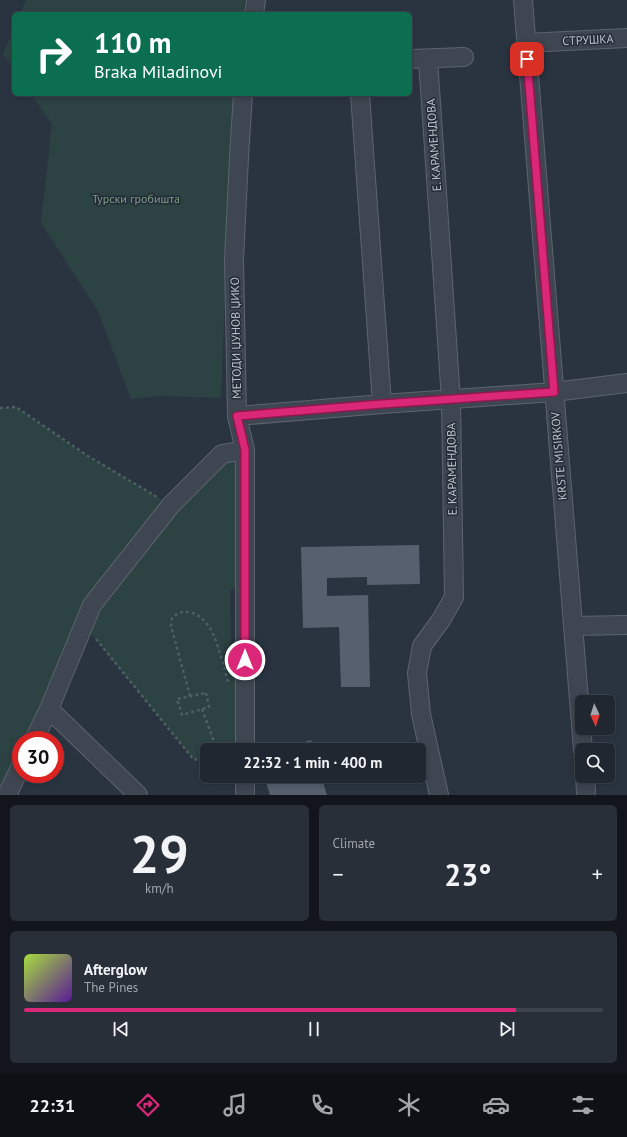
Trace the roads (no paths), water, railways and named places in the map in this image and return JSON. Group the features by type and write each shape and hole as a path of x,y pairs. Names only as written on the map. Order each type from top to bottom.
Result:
{"street":[{"path":"254,12 256,0"},
{"name":"KRSTE MISIRKOV","path":"523,0 582,743"},
{"name":"СТРУШКА","path":"526,43 627,38"},
{"path":"412,60 464,57"},
{"name":"Е. КАРАМЕНДОВА","path":"428,59 451,400 454,597 441,620 422,646 417,674 420,714 439,795"},
{"name":"МЕТОДИ ЏУНОВ ЏИКО","path":"243,96 234,260 237,416 245,450 245,743"},
{"path":"360,96 382,404"},
{"path":"237,416 554,392 627,383"},
{"path":"38,731 92,605 171,505 222,454 245,450"},
{"path":"573,626 627,624"},
{"path":"49,709 138,795"},
{"path":"9,794 14,783"},
{"path":"245,783 245,795"}],"park label":[{"name":"Турски гробишта","path":"136,199"}]}
